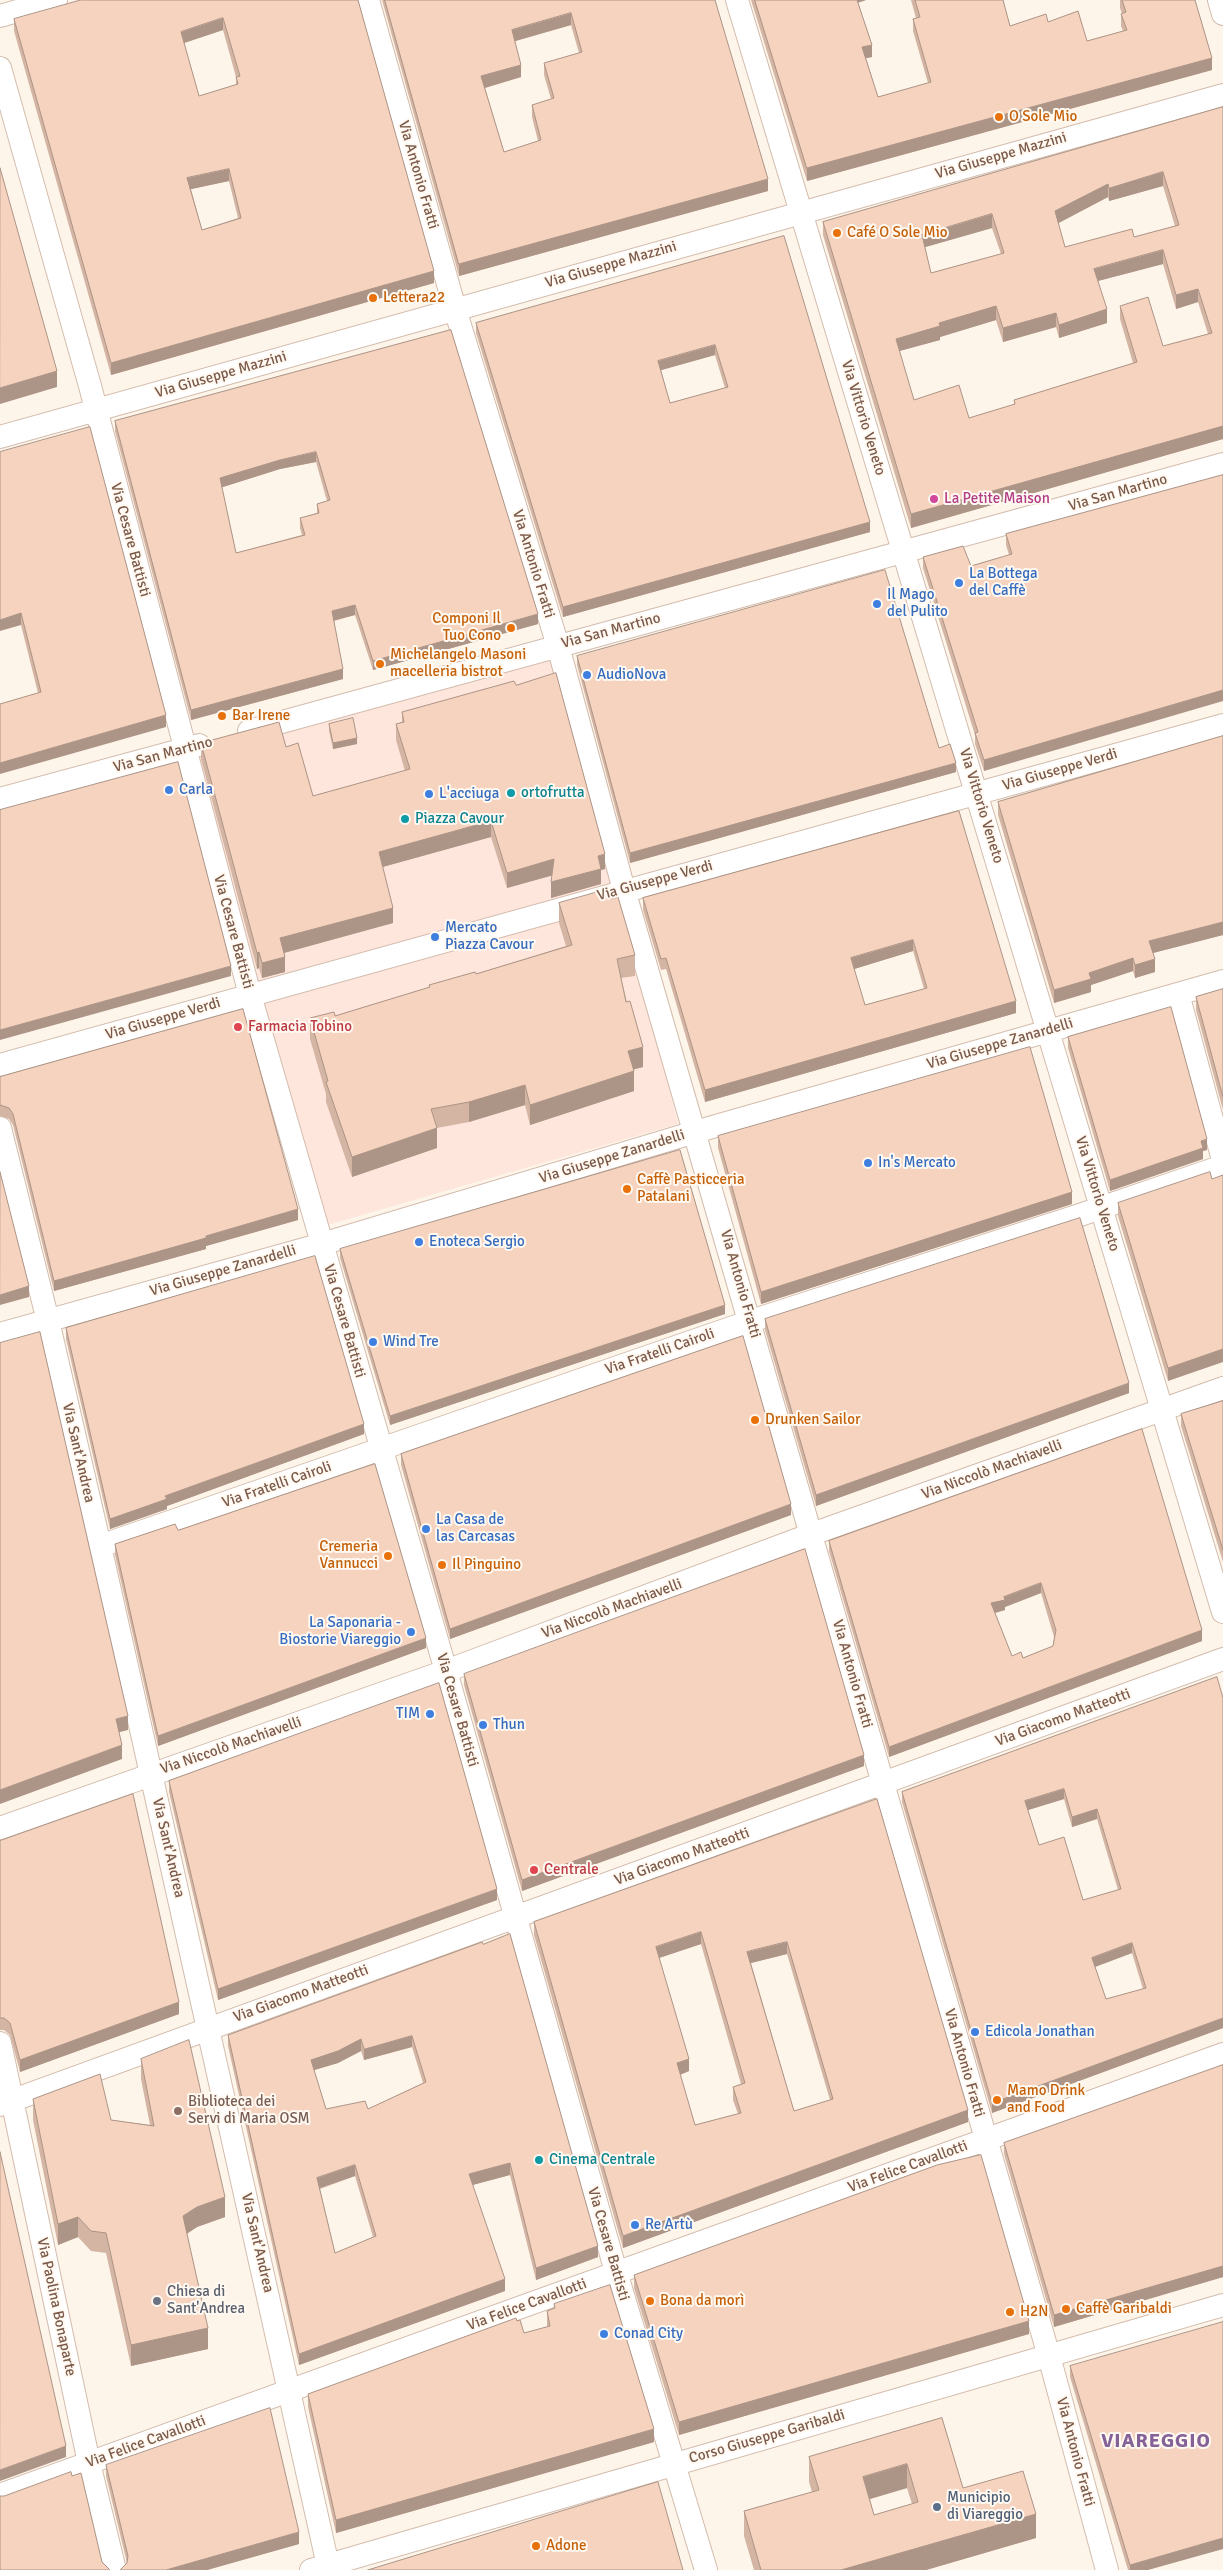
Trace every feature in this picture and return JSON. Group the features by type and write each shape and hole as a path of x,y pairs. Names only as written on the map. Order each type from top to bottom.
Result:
{"street":[{"path":"0,16 56,0"},
{"name":"Via Antonio Fratti","path":"368,0 455,309 558,646 624,890 751,1321 883,1784 1050,2356 1107,2570"},
{"name":"Via Vittorio Veneto","path":"737,0 1223,1612"},
{"path":"1219,0 1223,14"},
{"name":"Via Cesare Battisti","path":"0,68 96,410 250,995 446,1671 514,1917 616,2272 706,2570"},
{"name":"Via Giuseppe Mazzini","path":"0,437 1223,94"},
{"name":"Via San Martino","path":"0,800 1223,464"},
{"name":"Via Giuseppe Verdi","path":"0,1065 1223,725"},
{"name":"Via Giuseppe Zanardelli","path":"0,1334 322,1244 695,1132 1223,981"},
{"path":"1178,994 1223,1160"},
{"name":"Via Sant'Andrea","path":"0,1128 48,1321 152,1774 290,2391 323,2568"},
{"name":"Via Fratelli Cairoli","path":"100,1546 751,1321 1101,1208 1223,1166"},
{"name":"Via Niccolò Machiavelli","path":"0,1828 446,1671 812,1534 1223,1388"},
{"name":"Via Giacomo Matteotti","path":"7,2103 208,2028 1223,1660"},
{"name":"Via Paolina Bonaparte","path":"0,2043 7,2103 115,2570"},
{"name":"Via Felice Cavallotti","path":"0,2495 1223,2054"},
{"name":"Corso Giuseppe Garibaldi","path":"323,2568 1223,2305"}],"shaded area":[{"name":"Mercato Piazza Cavour","path":"558,646 678,1124 324,1226 186,749"}],"building":[{"path":"81,0 358,0 434,271 111,363 14,19","holes":["223,18 240,76 236,77 238,84 199,96 181,32","229,169 241,218 202,230 187,178"]},
{"path":"385,0 715,0 768,179 459,264","holes":["571,13 582,52 544,63 554,98 532,105 541,140 504,152 481,76 521,65 512,30"]},
{"path":"755,0 857,0 872,45 862,47 878,97 931,82 913,19 920,17 915,0 1003,0 1010,26 1046,14 1048,22 1078,11 1087,41 1127,30 1121,14 1126,12 1122,0 1195,0 1212,58 807,168"},
{"path":"1223,107 1223,426 911,514 823,222","holes":["1163,172 1179,225 1134,237 1132,229 1065,247 1055,211 1108,184 1109,188","992,214 1004,253 931,273 922,235","1163,250 1176,295 1198,289 1212,333 1163,346 1148,297 1120,306 1137,362 1014,400 1015,404 969,418 959,385 914,400 896,339 940,326 939,323 996,306 1003,328 1056,313 1059,325 1107,309 1094,269"]},
{"path":"0,168 57,371 0,388"},
{"path":"784,236 870,522 563,607 476,323","holes":["715,345 728,387 670,403 658,361"]},
{"path":"451,330 538,614 373,661 355,605 332,611 343,669 191,710 115,421","holes":["316,452 330,500 317,504 319,513 300,518 305,535 236,553 220,478 280,460"]},
{"path":"90,427 166,715 0,763 0,704 41,692 21,613 0,620 0,452"},
{"path":"1223,475 1223,690 984,760 975,733 978,732 923,557 963,546 971,566 1012,554 1006,534"},
{"path":"885,570 939,748 950,744 956,763 630,853 577,656"},
{"path":"556,673 605,854 598,856 601,869 551,882 554,859 507,873 491,821 379,852 393,908 280,938 285,957 262,963 259,952 257,953 201,743 279,722 286,747 298,743 313,796 410,769 396,724 404,722 402,712 514,681 516,685"},
{"path":"353,718 357,738 333,743 329,724"},
{"path":"1223,736 1223,922 1149,941 1155,959 1135,965 1133,958 1089,973 1091,979 1054,990 998,802"},
{"path":"178,762 231,966 0,1030 0,810"},
{"path":"959,811 1016,1001 705,1090 666,958 661,959 643,898","holes":["913,940 927,988 865,1005 851,958"]},
{"path":"609,889 611,899 618,897 635,955 617,959 626,1002 630,1001 643,1047 628,1051 634,1071 530,1105 525,1085 469,1102 431,1109 437,1128 352,1157 326,1082 328,1081 310,1018 334,1012 335,1016 430,987 429,985 475,972 476,974 572,945 559,903"},
{"path":"1223,989 1223,1097 1196,997"},
{"path":"1171,1007 1207,1139 1201,1141 1203,1148 1110,1180 1068,1037"},
{"path":"243,1009 298,1209 206,1236 206,1238 54,1281 13,1114 9,1108 0,1105 0,1077"},
{"path":"1030,1047 1072,1192 761,1292 718,1136"},
{"path":"680,1150 725,1305 390,1416 340,1249"},
{"path":"0,1172 29,1286 0,1295"},
{"path":"1210,1172 1212,1179 1223,1175 1223,1349 1168,1368 1118,1203"},
{"path":"1080,1218 1129,1383 816,1495 765,1319"},
{"path":"315,1256 364,1424 165,1496 167,1499 110,1519 66,1328"},
{"path":"40,1332 128,1716 116,1719 122,1745 0,1790 0,1343"},
{"path":"743,1336 791,1504 450,1629 401,1454"},
{"path":"1223,1401 1223,1550 1181,1414"},
{"path":"1142,1429 1202,1630 889,1747 829,1541","holes":["1041,1583 1056,1630 1053,1646 1023,1658 1021,1652 1012,1656 991,1603 1005,1600 1004,1597"]},
{"path":"375,1464 426,1638 158,1736 115,1544 175,1524 178,1530"},
{"path":"805,1549 864,1755 522,1880 464,1674"},
{"path":"1217,1677 1223,1698 1223,2018 992,2103 902,1792","holes":["1064,1789 1072,1817 1097,1809 1121,1889 1083,1900 1064,1837 1039,1845 1025,1801","1132,1943 1146,1988 1106,1999 1092,1958"]},
{"path":"439,1683 497,1889 218,1989 169,1781"},
{"path":"133,1794 179,2002 20,2060 10,2023 4,2018 0,2018 0,1841"},
{"path":"877,1799 968,2110 623,2236 534,1922","holes":["701,1932 745,2083 733,2087 741,2113 695,2125 677,2063 689,2059 656,1947","787,1942 833,2099 794,2111 747,1952"]},
{"path":"510,1934 598,2246 536,2268 510,2163 469,2174 505,2279 299,2354 228,2035 482,1942 483,1944","holes":["412,2036 426,2082 368,2109 365,2101 326,2109 311,2060 338,2051 361,2039 364,2049","355,2165 376,2236 335,2253 317,2178"]},
{"path":"189,2040 225,2197 197,2207 183,2216 208,2328 131,2345 106,2233 91,2231 78,2217 58,2224 33,2099 100,2074 111,2120 154,2126 141,2059"},
{"path":"1223,2065 1223,2266 1054,2315 1004,2143"},
{"path":"0,2152 66,2446 0,2470"},
{"path":"981,2155 1029,2321 679,2422 634,2275 937,2165"},
{"path":"610,2285 654,2429 336,2520 308,2394 516,2318 517,2321 520,2320 524,2333 550,2326 547,2311 555,2308 554,2304"},
{"path":"1223,2322 1223,2538 1130,2565 1070,2366"},
{"path":"270,2408 299,2532 166,2570 120,2570 127,2563 128,2556 106,2465"},
{"name":"Municipio di Viareggio","path":"942,2418 963,2488 1023,2471 1036,2514 841,2570 761,2570 744,2511 819,2490 809,2457","holes":["907,2464 918,2502 874,2515 863,2477"]},
{"path":"71,2472 72,2476 81,2473 102,2562 110,2570 0,2570 0,2496"},
{"path":"658,2482 683,2570 368,2570"}],"place":[{"name":"O Sole Mio","path":"999,117"},
{"name":"Café O Sole Mio","path":"837,233"},
{"name":"Lettera22","path":"373,298"},
{"name":"La Petite Maison","path":"934,499"},
{"name":"La Bottega del Caffè","path":"959,583"},
{"name":"Il Mago del Pulito","path":"877,604"},
{"name":"Componi Il Tuo Cono","path":"511,628"},
{"name":"Michelangelo Masoni macelleria bistrot","path":"380,664"},
{"name":"AudioNova","path":"587,675"},
{"name":"Bar Irene","path":"222,716"},
{"name":"Carla","path":"169,790"},
{"name":"ortofrutta","path":"511,793"},
{"name":"L'acciuga","path":"429,794"},
{"name":"Piazza Cavour","path":"405,819"},
{"name":"Mercato Piazza Cavour","path":"435,937"},
{"name":"Farmacia Tobino","path":"238,1027"},
{"name":"In's Mercato","path":"868,1163"},
{"name":"Caffè Pasticceria Patalani","path":"627,1189"},
{"name":"Enoteca Sergio","path":"419,1242"},
{"name":"Wind Tre","path":"373,1342"},
{"name":"Drunken Sailor","path":"755,1420"},
{"name":"La Casa de las Carcasas","path":"426,1529"},
{"name":"Cremeria Vannucci","path":"388,1556"},
{"name":"Il Pinguino","path":"442,1565"},
{"name":"La Saponaria - Biostorie Viareggio","path":"411,1632"},
{"name":"TIM","path":"430,1714"},
{"name":"Thun","path":"483,1725"},
{"name":"Centrale","path":"534,1870"},
{"name":"Edicola Jonathan","path":"975,2032"},
{"name":"Mamo Drink and Food","path":"997,2100"},
{"name":"Biblioteca dei Servi di Maria OSM","path":"178,2111"},
{"name":"Cinema Centrale","path":"539,2160"},
{"name":"Re Artù","path":"635,2225"},
{"name":"Chiesa di Sant'Andrea","path":"157,2301"},
{"name":"Bona da morì","path":"650,2301"},
{"name":"Caffè Garibaldi","path":"1066,2309"},
{"name":"H2N","path":"1010,2312"},
{"name":"Conad City","path":"604,2334"},
{"name":"Municipio di Viareggio","path":"937,2507"},
{"name":"Adone","path":"536,2546"}],"district":[{"name":"VIAREGGIO","path":"1156,2442"}]}
